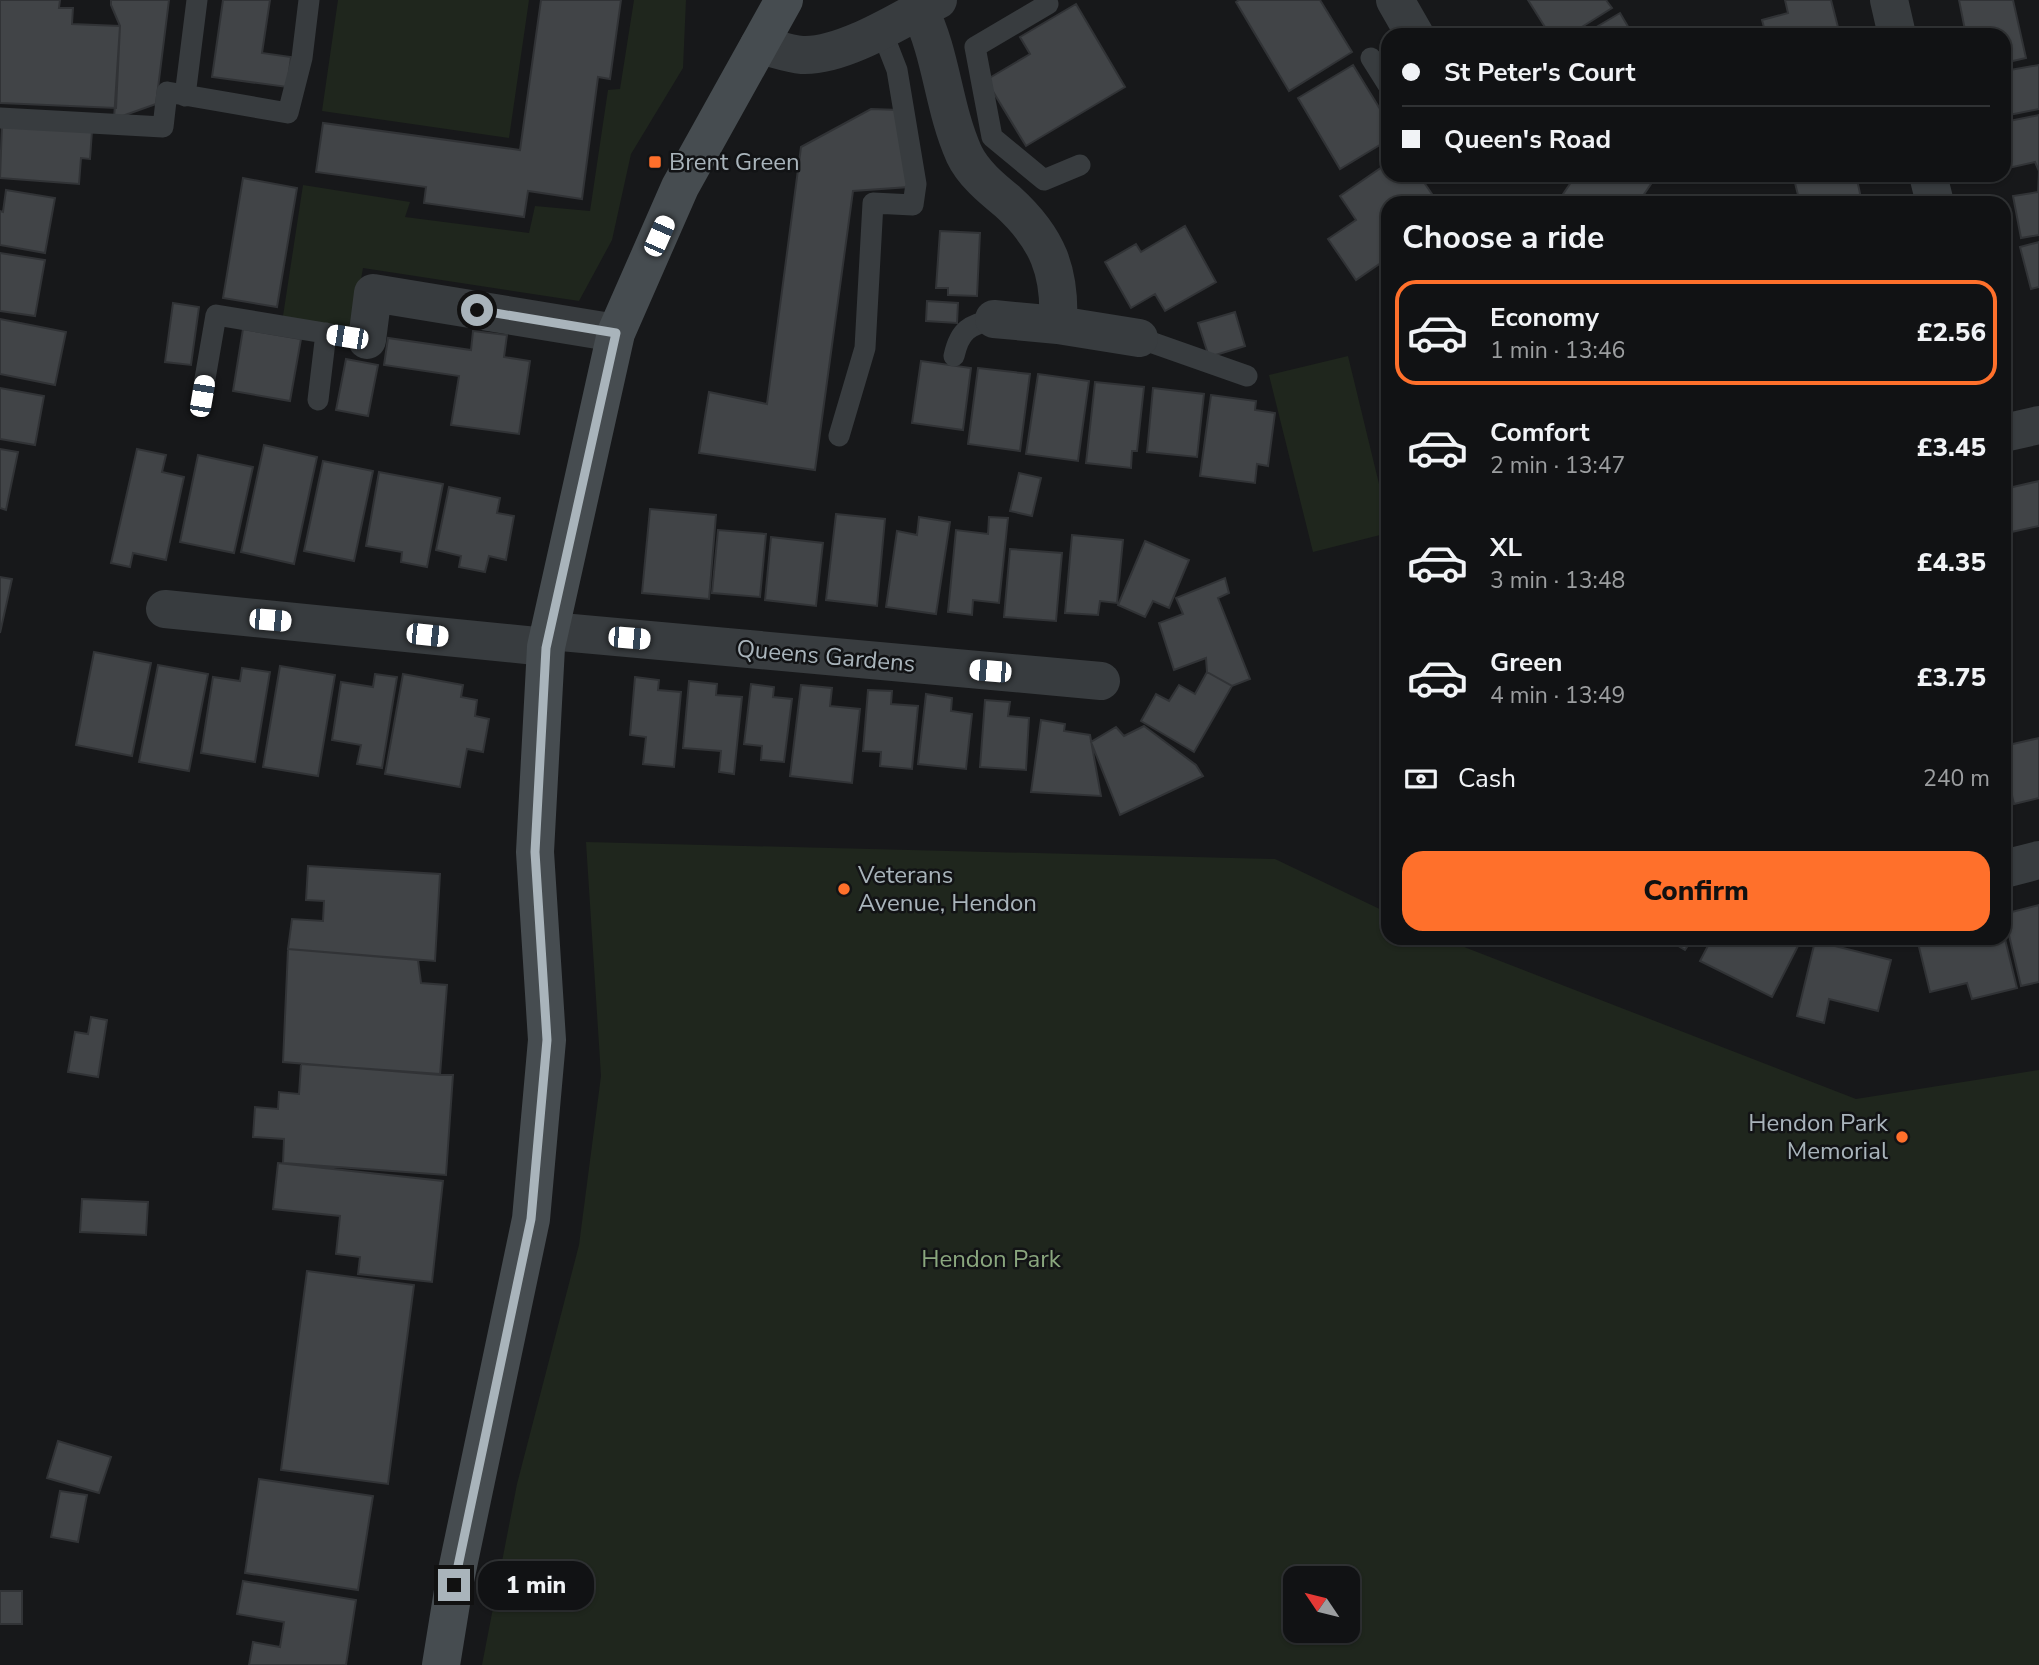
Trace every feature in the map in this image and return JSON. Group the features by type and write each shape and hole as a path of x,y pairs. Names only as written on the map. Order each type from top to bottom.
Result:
{"main road":[{"path":"441,1665 454,1585 531,1219 547,1040 535,852 548,639 616,333 680,187 784,0"}],"street":[{"path":"1395,0 1411,28"},
{"path":"1889,0 1895,28"},
{"path":"759,45 803,55 822,53 881,29 929,5 933,40 965,156 985,182 1015,209 1048,254 1057,276 1058,325"},
{"path":"367,340 373,293 616,333"},
{"path":"994,319 1058,325 1139,338"},
{"path":"2011,431 2039,425"},
{"name":"Queens Gardens","path":"165,609 1101,681"},
{"path":"2011,867 2039,860"}],"lane":[{"path":"185,96 197,0"},
{"path":"0,118 163,127 167,92 288,113 302,58 309,0"},
{"path":"1046,0 1048,4 975,47 992,137 1044,180 1080,165"},
{"path":"839,436 865,348 873,203 914,205 916,184 897,70 881,29"},
{"path":"1371,58 1381,74"},
{"path":"202,396 216,315 367,340"},
{"path":"954,356 958,340 970,326 994,319"},
{"path":"318,400 326,333"},
{"path":"1139,338 1247,376"}],"green space":[{"path":"338,0 529,0 509,138 322,111"},
{"path":"634,0 686,0 683,68 631,154 612,240 579,301 363,268 352,330 283,316 303,185 410,202 405,217 529,233 535,206 590,211 608,90 620,89"},
{"path":"1348,356 1381,492 1381,535 1313,552 1269,375"},
{"name":"Hendon Park","path":"586,842 1275,859 1381,910 1381,945 1459,945 1856,1099 2039,1070 2039,1665 482,1665 517,1484 579,1245 601,1076"}],"building":[{"path":"0,0 60,0 59,8 73,8 72,24 120,26 116,108 0,103"},
{"path":"111,0 169,0 156,104 114,119 120,26"},
{"path":"223,0 270,0 262,53 291,57 287,87 212,77"},
{"path":"541,0 621,0 610,79 598,77 582,199 528,191 524,217 424,203 426,187 316,172 323,123 520,150"},
{"path":"1320,0 1352,52 1289,91 1236,2"},
{"path":"1528,0 1606,0 1612,8 1580,28 1546,28"},
{"path":"1785,0 1831,0 1838,28 1764,28 1762,20 1788,13"},
{"path":"1959,0 2013,0 2026,58 2011,61 2011,28 1965,28"},
{"path":"1076,4 1125,87 1026,146 986,80 1030,54 1020,37"},
{"path":"1620,13 1629,28 1595,28"},
{"path":"1353,65 1381,111 1381,144 1340,169 1298,98"},
{"path":"2039,65 2039,109 2011,115 2011,70"},
{"path":"871,109 900,110 909,187 853,191 815,470 699,453 709,392 767,404 801,147"},
{"path":"2039,115 2039,171 2035,162 2011,167 2011,121"},
{"path":"2,124 92,131 90,159 81,158 79,184 0,178"},
{"path":"1381,168 1381,182 1424,182 1433,196 1381,196 1381,263 1356,280 1328,239 1356,220 1340,196"},
{"path":"2039,171 2039,235 2021,238 2013,196 2038,192"},
{"path":"243,178 297,188 277,307 223,298"},
{"path":"1571,182 1651,184 1643,196 1562,196"},
{"path":"1795,182 1858,182 1861,196 1798,196"},
{"path":"6,190 55,198 45,253 0,245 0,211 3,212"},
{"path":"1185,226 1216,282 1165,311 1155,294 1131,308 1105,262 1136,244 1141,252"},
{"path":"940,231 980,233 977,296 948,295 948,288 936,288"},
{"path":"2039,242 2039,287 2031,289 2020,247"},
{"path":"0,253 45,260 35,316 0,311"},
{"path":"927,301 958,303 957,323 926,321"},
{"path":"173,303 199,307 191,365 165,362"},
{"path":"1235,312 1245,346 1209,357 1198,323"},
{"path":"0,319 66,332 55,385 0,374"},
{"path":"243,329 301,339 290,401 233,391"},
{"path":"473,331 507,335 504,357 530,361 519,434 451,425 459,376 384,365 388,338 471,350"},
{"path":"346,359 378,365 368,416 336,410"},
{"path":"921,361 971,368 963,430 912,423"},
{"path":"978,368 1030,374 1020,451 968,444"},
{"path":"1038,374 1089,381 1078,461 1026,454"},
{"path":"1095,382 1144,387 1137,451 1132,451 1131,468 1086,463"},
{"path":"0,388 44,396 35,445 0,439"},
{"path":"1153,388 1204,394 1197,457 1147,452"},
{"path":"1211,395 1256,401 1255,410 1275,413 1268,466 1257,464 1255,483 1200,476"},
{"path":"264,445 317,457 294,564 241,552"},
{"path":"0,449 18,452 6,510 0,508"},
{"path":"137,449 166,455 162,472 184,477 166,560 133,553 130,567 111,563"},
{"path":"198,455 253,467 234,553 180,542"},
{"path":"323,461 373,471 354,561 304,551"},
{"path":"379,472 443,484 427,567 401,562 402,552 366,546"},
{"path":"1019,473 1041,478 1032,516 1010,511"},
{"path":"2039,481 2039,526 2011,532 2011,487"},
{"path":"449,487 500,498 497,513 514,516 506,560 489,556 485,572 459,567 461,556 436,550"},
{"path":"650,509 716,515 709,599 642,593"},
{"path":"836,514 885,519 877,606 826,600"},
{"path":"919,517 950,522 936,614 886,607 897,531 917,535"},
{"path":"989,517 1008,518 999,603 973,600 972,615 948,612 956,530 988,534"},
{"path":"718,530 766,534 760,597 712,593"},
{"path":"1072,535 1123,540 1117,603 1100,601 1098,615 1065,613"},
{"path":"771,537 823,543 816,606 765,600"},
{"path":"1145,541 1189,560 1169,608 1153,601 1145,617 1118,605"},
{"path":"1010,549 1062,553 1056,621 1004,617"},
{"path":"0,577 12,579 0,633"},
{"path":"1225,578 1229,593 1218,598 1250,679 1232,686 1207,672 1206,658 1174,670 1159,623 1183,614 1176,598"},
{"path":"94,652 151,663 132,756 76,745"},
{"path":"158,665 208,674 189,771 139,762"},
{"path":"280,666 335,675 318,776 263,767"},
{"path":"242,668 270,672 255,762 201,753 213,677 240,681"},
{"path":"1207,672 1232,686 1194,752 1141,721 1156,694 1169,701 1179,685 1195,694"},
{"path":"375,674 397,677 382,768 357,764 361,745 332,740 341,682 373,687"},
{"path":"403,674 463,685 461,697 477,700 475,716 489,719 483,752 467,749 460,787 385,774"},
{"path":"635,677 659,680 658,690 681,692 674,767 643,764 646,737 630,735"},
{"path":"689,681 717,684 716,695 742,697 734,774 719,772 721,751 683,748"},
{"path":"751,684 774,687 773,697 792,699 784,762 761,760 762,746 744,744"},
{"path":"801,685 832,688 830,706 860,709 852,783 790,776"},
{"path":"868,690 892,691 891,704 918,706 912,769 880,766 881,752 863,751"},
{"path":"926,694 952,698 951,711 972,714 966,769 918,764"},
{"path":"985,700 1010,702 1008,716 1029,718 1026,770 980,767"},
{"path":"1041,720 1065,724 1064,731 1090,735 1101,796 1031,792"},
{"path":"1144,726 1196,765 1203,776 1120,815 1091,742 1116,727 1124,736"},
{"path":"2039,738 2039,798 2014,804 2011,791 2011,744"},
{"path":"308,866 440,874 435,961 288,949 292,919 323,921 324,901 306,900"},
{"path":"2039,905 2039,982 2021,986 2011,944 2011,912"},
{"path":"1708,945 1798,945 1772,997 1700,961"},
{"path":"1814,945 1831,945 1891,960 1878,1011 1829,999 1824,1023 1797,1016"},
{"path":"1918,945 2006,945 2017,988 1972,999 1967,983 1930,992"},
{"path":"288,949 418,960 421,983 447,985 440,1075 283,1062"},
{"path":"91,1017 107,1020 98,1077 68,1072 75,1032 88,1034"},
{"path":"301,1064 453,1075 446,1175 283,1163 284,1139 253,1137 255,1107 278,1109 279,1092 299,1094"},
{"path":"278,1163 443,1181 432,1282 358,1274 360,1257 336,1254 340,1216 273,1209"},
{"path":"82,1199 148,1202 146,1235 80,1232"},
{"path":"307,1271 414,1285 388,1484 281,1470"},
{"path":"58,1441 111,1457 99,1493 47,1478"},
{"path":"259,1479 373,1496 358,1590 245,1573"},
{"path":"60,1491 87,1495 78,1542 51,1537"},
{"path":"243,1581 356,1600 346,1665 249,1665 253,1642 280,1647 284,1622 237,1614"},
{"path":"0,1591 22,1591 22,1624 0,1624"}],"place":[{"name":"Brent Green","path":"655,162"},
{"name":"Veterans Avenue, Hendon","path":"844,889"},
{"name":"Hendon Park Memorial","path":"1902,1137"}],"route":[{"path":"454,1585 531,1219 547,1040 535,852 546,648 616,333 477,310"}]}
